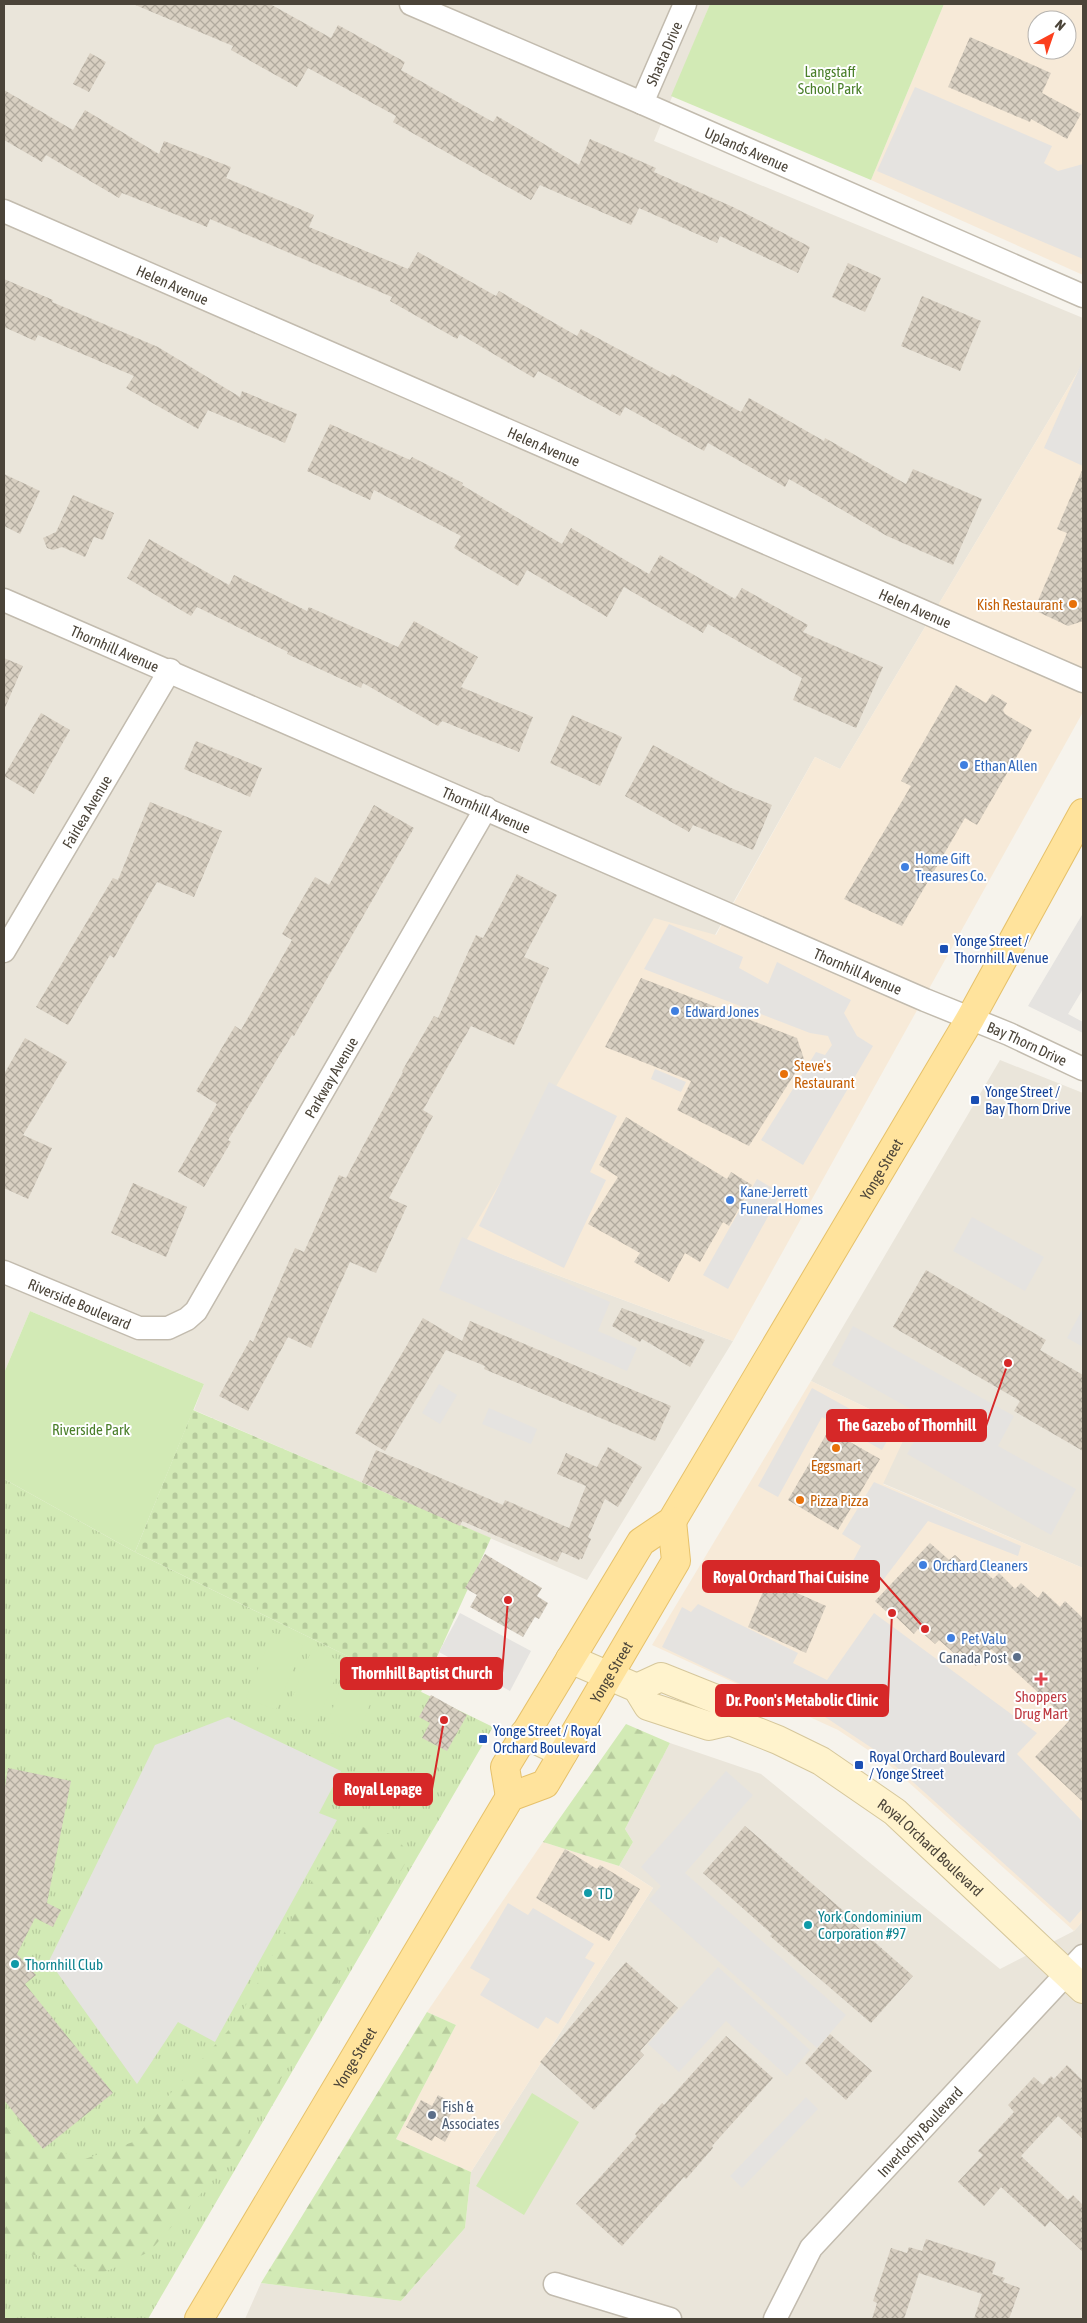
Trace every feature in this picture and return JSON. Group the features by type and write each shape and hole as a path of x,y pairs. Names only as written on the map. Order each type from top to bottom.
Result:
{"main road":[{"name":"Yonge Street","path":"510,1797 504,1767 641,1542 672,1521 970,1019 1083,813"},
{"name":"Yonge Street","path":"199,2319 510,1797 545,1784 676,1561 672,1521"}],"street":[{"name":"Uplands Avenue","path":"411,4 1083,296"},
{"name":"Shasta Drive","path":"642,103 684,4"},
{"name":"Helen Avenue","path":"4,211 1083,681"},
{"name":"Thornhill Avenue","path":"4,600 170,670 970,1019"},
{"name":"Fairlea Avenue","path":"4,951 170,670"},
{"name":"Parkway Avenue","path":"158,1329 168,1328 187,1319 202,1301 486,808"},
{"name":"Bay Thorn Drive","path":"970,1019 1010,1034 1083,1069"},
{"name":"Riverside Boulevard","path":"4,1272 139,1328 158,1329"},
{"name":"Royal Orchard Boulevard","path":"570,1658 637,1688 661,1677 721,1701 730,1721 821,1760 895,1812 1078,1973"},
{"path":"524,1734 563,1753"},
{"name":"Inverlochy Boulevard","path":"775,2319 811,2248 1078,1973"},
{"path":"555,2284 670,2319"}],"shaded area":[{"path":"4,4 710,4 654,141 1083,318 1083,363 840,769 815,757 715,935 466,1241 733,1341 587,1580 194,1410 204,1384 30,1311 4,1373"},
{"path":"944,4 1083,4 1083,275 871,180"},
{"path":"915,87 1052,146 1044,163 1058,171 1083,164 1083,259 877,171"},
{"path":"1083,360 1083,466 1044,448"},
{"path":"1083,363 1083,712 733,1341 466,1241 654,918 716,935 815,757 840,769"},
{"path":"1082,915 1083,989 1068,1014 1083,1022 1083,1033 1028,1006"},
{"path":"669,924 743,957 739,968 768,984 777,962 851,1000 844,1013 857,1036 873,1046 803,1165 761,1140 816,1052 825,1055 832,1045 828,1036 810,1033 644,969"},
{"path":"1000,1060 1083,1093 1083,1568 882,1483 909,1428 811,1381"},
{"path":"655,1069 686,1082 681,1092 651,1079"},
{"path":"549,1082 617,1116 590,1172 606,1180 564,1268 479,1226"},
{"path":"757,1179 781,1193 728,1289 703,1275"},
{"path":"972,1217 1044,1257 1025,1291 953,1251"},
{"path":"462,1237 610,1302 598,1331 637,1348 627,1371 439,1290"},
{"path":"1083,1308 1083,1347 1067,1338"},
{"path":"853,1326 1014,1416 998,1446 1076,1489 1051,1535 907,1454 927,1418 832,1365"},
{"path":"811,1381 909,1428 883,1484 1083,1568 1083,1921 1074,1931 886,1762 838,1730 652,1645"},
{"path":"439,1384 457,1395 440,1424 422,1413"},
{"path":"812,1388 892,1432 882,1450 822,1417 778,1497 758,1486"},
{"path":"489,1408 537,1429 531,1444 482,1424"},
{"path":"874,1482 1021,1546 1018,1556 928,1521 877,1588 848,1570 861,1546 842,1534"},
{"path":"698,1604 798,1653 793,1663 827,1680 874,1613 1037,1733 1017,1754 1083,1822 1083,1908 1070,1923 884,1756 813,1709 821,1699 781,1684 774,1700 662,1647 682,1607 691,1612"},
{"path":"460,1613 531,1651 510,1691 439,1652"},
{"path":"228,1717 341,1771 319,1813 337,1820 215,2042 178,2022 137,2084 49,1961 155,1745"},
{"path":"670,1743 761,1774 1000,1969 1074,1931 1083,1921 1083,2319 245,2319 261,2283 401,2301 465,2228 471,2172 653,1888 619,1866 633,1842 625,1829"},
{"path":"726,1771 753,1795 685,1873 846,2015 817,2048 649,1900 661,1886 641,1867"},
{"path":"543,1842 619,1866 653,1888 471,2172 396,2139 456,2025 427,2012"},
{"path":"508,1903 528,1915 533,1908 594,1944 585,1958 595,1963 558,2024 546,2017 538,2029 480,1995 490,1979 470,1968"},
{"path":"718,1967 810,2050 787,2076 726,2021 679,2072 648,2044"},
{"path":"806,2097 818,2109 742,2188 730,2176"}],"green space":[{"name":"Langstaff School Park","path":"710,4 944,4 871,180 671,96"},
{"name":"Riverside Park","path":"30,1311 204,1384 135,1552 4,1479 4,1373"},
{"path":"193,1410 491,1538 421,1692 135,1552"},
{"path":"4,1479 135,1552 493,1727 148,2319 4,2319"},
{"path":"273,1633 303,1645 276,1710 246,1698"},
{"path":"312,1649 342,1662 315,1727 285,1715"},
{"path":"350,1665 381,1678 354,1743 324,1730"},
{"path":"626,1724 670,1743 625,1829 633,1842 619,1866 543,1842"},
{"path":"343,1822 394,1835 410,1855 314,2025 230,2161 149,2252 100,2274 36,2255 4,2252 4,2125 22,2141 85,2159 133,2142 169,2095 238,2020"},
{"path":"427,2012 456,2025 396,2139 471,2172 465,2228 401,2301 261,2283"},
{"path":"532,2093 579,2122 524,2215 476,2186"}],"building":[{"path":"133,4 270,4 331,38 338,25 405,62 401,70 493,122 497,116 579,165 590,139 656,168 654,172 733,207 810,247 798,273 720,236 717,243 639,208 631,225 540,185 531,200 393,122 396,116 308,68 297,87 231,50 233,46"},
{"path":"970,37 1051,73 1042,93 1081,114 1067,139 1031,119 1030,122 948,87"},
{"path":"90,53 106,62 89,92 73,84"},
{"path":"4,90 73,130 85,110 159,154 164,141 231,167 226,178 314,215 309,227 408,269 418,252 496,296 499,291 577,336 581,329 670,377 672,374 741,412 749,398 824,441 825,438 906,484 913,469 982,499 953,565 887,536 789,479 785,487 708,443 704,451 625,407 620,416 538,371 534,378 460,334 457,339 390,301 392,297 210,219 207,227 122,193 119,198 46,155 42,162 4,140"},
{"path":"848,263 881,278 865,312 832,297"},
{"path":"4,279 53,300 52,302 158,347 240,397 242,391 297,414 285,443 208,410 198,429 126,388 134,376 38,335 35,341 4,327"},
{"path":"922,296 981,321 960,371 901,346"},
{"path":"330,424 410,460 412,457 463,483 462,485 562,544 571,528 649,574 660,555 735,599 742,588 808,625 803,632 883,667 856,728 793,700 802,678 708,624 703,633 624,587 607,617 527,570 518,586 454,548 461,536 374,490 370,500 307,471"},
{"path":"1083,468 1083,621 1068,626 1034,610 1067,533 1057,529"},
{"path":"4,474 40,491 20,534 4,526"},
{"path":"73,495 114,513 103,540 94,537 85,557 62,547 53,550 47,548 43,538 56,532"},
{"path":"149,539 229,585 234,575 307,611 309,607 398,647 414,621 478,657 461,687 533,717 519,752 442,721 438,726 363,683 361,688 287,654 288,652 197,607 191,616 127,578"},
{"path":"4,658 23,666 4,710"},
{"path":"956,685 986,703 992,694 1007,703 1003,710 1005,714 1032,730 977,825 965,818 902,926 844,899 911,786 901,781"},
{"path":"41,713 70,730 34,794 4,776"},
{"path":"572,715 622,737 600,786 550,763"},
{"path":"196,741 262,768 250,797 184,769"},
{"path":"653,745 731,788 772,805 753,850 693,825 689,832 625,796"},
{"path":"150,802 222,831 194,897 157,882 114,958 110,955 68,1025 36,1007 113,878 118,880"},
{"path":"374,805 414,828 294,1036 292,1035 228,1140 231,1142 204,1187 178,1172 217,1104 196,1091 235,1026 241,1030 292,940 282,934 315,877 329,885"},
{"path":"517,874 557,895 524,957 549,968 514,1045 471,1026 423,1110 433,1116 389,1198 407,1206 376,1273 350,1262 311,1348 288,1337 248,1411 219,1396 250,1340 253,1342 295,1248 304,1252 339,1175 346,1178 402,1071 434,1016 438,1018 476,935 483,938"},
{"path":"641,978 797,1038 804,1059 749,1146 677,1110 691,1081 605,1047"},
{"path":"25,1038 67,1062 23,1135 52,1148 28,1199 4,1188 4,1074"},
{"path":"626,1117 727,1179 731,1172 752,1185 729,1226 723,1222 700,1262 685,1253 669,1282 634,1262 640,1253 588,1224 618,1177 599,1165"},
{"path":"133,1183 187,1207 166,1257 111,1233"},
{"path":"926,1270 1046,1340 1040,1350 1083,1375 1083,1451 1014,1411 1020,1401 893,1327"},
{"path":"622,1308 705,1340 690,1367 642,1339 640,1342 612,1326"},
{"path":"423,1318 462,1341 470,1321 671,1406 655,1441 484,1369 485,1366 446,1350 385,1451 355,1433"},
{"path":"827,1433 834,1437 836,1434 880,1459 838,1530 788,1500"},
{"path":"608,1447 642,1467 618,1507 605,1499 588,1537 591,1539 582,1559 580,1558 579,1560 562,1552 557,1562 462,1521 460,1526 362,1482 376,1450 503,1505 505,1500 569,1528 586,1486 557,1474 566,1453 597,1467"},
{"path":"930,1543 949,1560 955,1555 971,1570 977,1564 993,1579 999,1573 1015,1589 1021,1583 1038,1598 1043,1591 1060,1607 1065,1601 1083,1618 1083,1802 1035,1757 1069,1721 991,1649 976,1666 960,1651 956,1655 939,1640 935,1644 918,1629 914,1634 875,1601"},
{"path":"485,1554 542,1588 537,1596 548,1603 539,1619 535,1617 523,1637 470,1607 477,1595 465,1588"},
{"path":"768,1580 826,1606 806,1653 748,1627"},
{"path":"431,1695 467,1715 447,1751 422,1738 430,1723 419,1717"},
{"name":"Thornhill Club","path":"8,1768 71,1781 47,1903 61,1910 53,1927 35,1918 17,1954 36,1975 25,1984 113,2093 43,2149 4,2100 4,1793"},
{"name":"York Condominium Corporation #97","path":"745,1826 846,1913 844,1915 913,1976 871,2023 770,1936 772,1934 703,1873"},
{"name":"TD","path":"565,1849 597,1869 600,1865 640,1889 609,1941 536,1898"},
{"path":"626,1962 678,2008 640,2051 644,2055 594,2110 540,2062"},
{"path":"830,2034 872,2071 846,2100 805,2063"},
{"path":"726,2036 773,2078 712,2146 713,2148 686,2179 684,2177 622,2246 576,2204 637,2136 635,2134 662,2103 664,2105"},
{"path":"1067,2065 1083,2081 1083,2139 1058,2116 1021,2156 1068,2200 1073,2195 1083,2205 1083,2252 1050,2221 1045,2227 1001,2187 984,2206 958,2182 983,2155 978,2151 1014,2112 1008,2105 1034,2077 1043,2085 1051,2076 1054,2079"},
{"name":"Fish & Associates","path":"438,2095 456,2105 446,2123 453,2127 445,2142 435,2136 432,2141 406,2127 421,2100 432,2106"},
{"path":"926,2239 996,2262 992,2274 1005,2278 1003,2282 1020,2288 1009,2319 974,2319 982,2294 919,2273 904,2319 872,2319 877,2303 873,2301 891,2248 907,2253 909,2247 922,2251"}],"place":[{"name":"Kish Restaurant","path":"1073,604"},
{"name":"Ethan Allen","path":"964,765"},
{"name":"Home Gift Treasures Co.","path":"905,867"},
{"name":"Yonge Street / Thornhill Avenue","path":"944,949"},
{"name":"Edward Jones","path":"675,1011"},
{"name":"Steve's Restaurant","path":"784,1074"},
{"name":"Yonge Street / Bay Thorn Drive","path":"975,1100"},
{"name":"Kane-Jerrett Funeral Homes","path":"730,1200"},
{"name":"The Gazebo of Thornhill","path":"1008,1363"},
{"name":"Eggsmart","path":"836,1448"},
{"name":"Pizza Pizza","path":"800,1500"},
{"name":"Orchard Cleaners","path":"923,1565"},
{"name":"Thornhill Baptist Church","path":"508,1600"},
{"name":"Dr. Poon's Metabolic Clinic","path":"892,1613"},
{"name":"Royal Orchard Thai Cuisine","path":"925,1629"},
{"name":"Pet Valu","path":"951,1638"},
{"name":"Canada Post","path":"1017,1657"},
{"name":"Shoppers Drug Mart","path":"1041,1679"},
{"name":"Royal Lepage","path":"444,1720"},
{"name":"Yonge Street / Royal Orchard Boulevard","path":"483,1739"},
{"name":"Royal Orchard Boulevard / Yonge Street","path":"859,1765"},
{"name":"TD","path":"588,1893"},
{"name":"York Condominium Corporation #97","path":"808,1925"},
{"name":"Thornhill Club","path":"15,1964"},
{"name":"Fish & Associates","path":"432,2115"}]}
